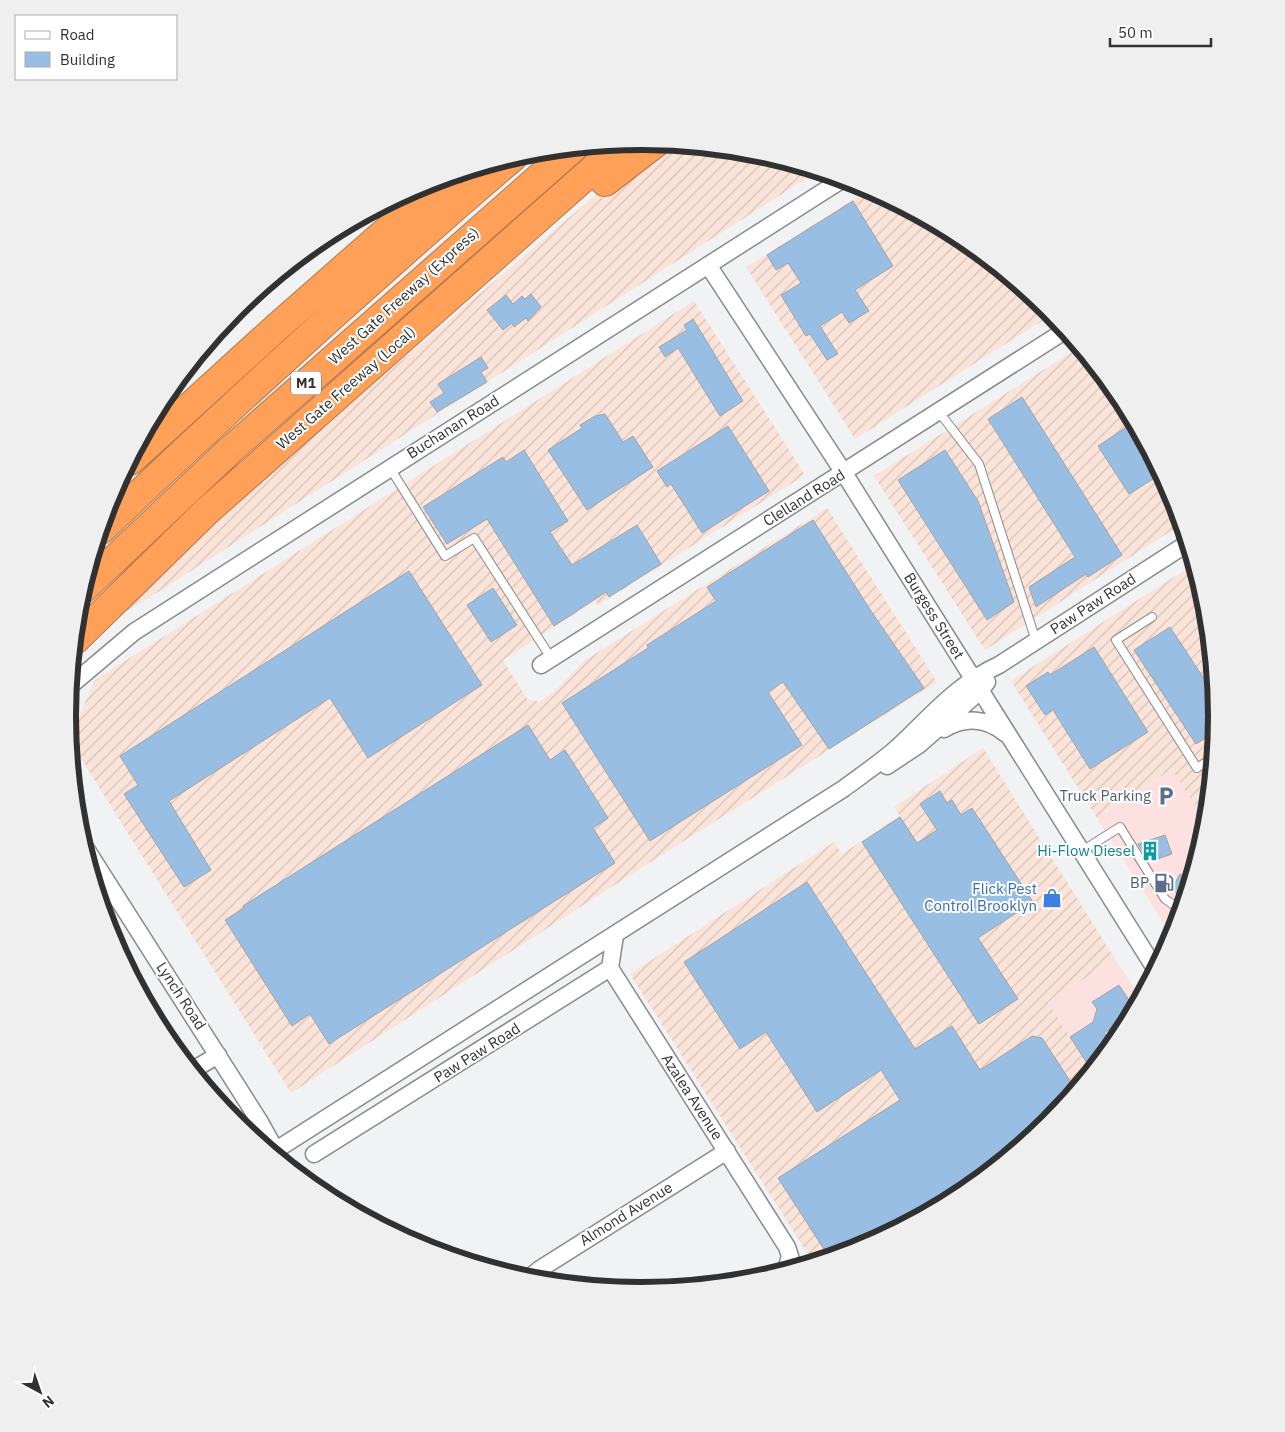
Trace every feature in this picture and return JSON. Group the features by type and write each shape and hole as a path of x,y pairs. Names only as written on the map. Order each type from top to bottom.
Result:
{"highway":[{"path":"273,452 567,212 647,150"},
{"name":"West Gate Freeway (Local)","path":"83,633 207,511 614,151"},
{"name":"West Gate Freeway (Express)","path":"94,579 228,452 564,156"},
{"name":"M1","path":"111,520 197,438 340,308 500,168"},
{"path":"144,448 277,326 432,191"}],"street":[{"name":"Buchanan Road","path":"77,680 134,632 835,184"},
{"name":"Burgess Street","path":"708,265 844,473 1018,747 1151,963"},
{"name":"Clelland Road","path":"546,661 1060,334"},
{"name":"Paw Paw Road","path":"843,789 891,764 920,744 977,684 999,665 1183,546"},
{"name":"Paw Paw Road","path":"282,1153 377,1086 843,789 891,753 941,703 977,684"},
{"path":"920,744 950,725 974,720 998,728 1018,747"},
{"name":"Lynch Road","path":"97,865 218,1055 273,1145"},
{"path":"580,958 597,959 610,968 615,935"},
{"name":"Paw Paw Road","path":"314,1154 610,968"},
{"name":"Azalea Avenue","path":"610,968 787,1247 788,1263"},
{"path":"198,1067 218,1055"},
{"path":"377,1086 391,1107"},
{"name":"Almond Avenue","path":"537,1272 726,1151"}],"lane":[{"path":"939,412 979,464 1036,641"},
{"path":"390,467 445,556 474,538 546,661"},
{"path":"1152,617 1116,640 1197,768 1207,761"},
{"path":"1082,851 1120,827 1164,899 1176,906"}],"shaded area":[{"path":"648,150 716,155 753,161 811,176 128,611 124,605 283,461"},
{"path":"862,194 893,208 957,245 1016,290 1046,319 855,439 746,267"},
{"path":"694,301 805,475 598,605 595,601 503,660 527,699 539,702 555,691 584,661 827,508 937,682 644,866 291,1093 77,752 76,723 95,680"},
{"path":"1074,350 1092,371 1133,433 1166,499 1177,527 985,650 874,476"},
{"path":"1189,567 1198,606 1208,679 1208,753 1204,792 1196,807 1172,769 1097,818 1011,681"},
{"path":"983,748 1115,959 1048,1002 1088,1066 1043,1116 1016,1142 987,1165 957,1187 926,1206 893,1224 859,1239 810,1257 630,974 834,842 842,854 900,816 894,807"},
{"name":"BP","path":"1173,769 1196,806 1204,792 1189,863 1167,929 1097,818"},
{"path":"1115,959 1137,992 1113,1031 1088,1066 1048,1002"}],"building":[{"path":"853,201 893,266 855,290 869,311 849,323 842,312 820,326 838,354 827,360 810,334 806,336 781,295 801,283 788,263 776,270 767,255"},
{"path":"531,294 541,307 528,321 526,318 514,327 512,323 503,330 487,310 506,295 513,304 522,296 525,299"},
{"path":"693,319 743,401 720,416 678,348 665,357 659,347 687,330 684,325"},
{"path":"481,357 488,368 481,372 487,382 437,412 430,402 444,393 438,384"},
{"path":"1022,397 1122,555 1088,577 1086,574 1036,607 1029,587 1075,557 988,419"},
{"path":"605,414 623,442 633,436 653,467 587,510 548,450 582,428 580,425 595,416"},
{"path":"728,426 769,491 702,533 671,484 667,487 657,471"},
{"path":"1128,426 1156,477 1129,494 1098,446"},
{"path":"524,450 568,521 550,532 572,565 637,525 661,564 609,597 606,592 554,626 487,519 447,544 423,507 503,457 506,462"},
{"path":"945,450 978,501 1014,602 987,620 898,480"},
{"path":"813,520 871,611 924,688 829,749 783,682 768,692 802,745 650,841 562,703 648,648 647,645 716,601 707,587"},
{"path":"409,571 482,685 368,758 330,698 169,801 211,870 184,887 124,794 138,785 120,756"},
{"path":"493,588 517,625 491,642 467,605"},
{"path":"1170,627 1208,685 1208,736 1196,744 1134,650"},
{"path":"1094,647 1148,732 1090,769 1053,710 1045,715 1026,686 1048,672 1050,675"},
{"path":"528,725 550,760 565,750 608,818 593,828 615,863 329,1044 310,1014 292,1026 225,920 244,908 243,906"},
{"path":"940,791 947,803 952,800 961,815 972,808 1033,902 978,938 1018,999 979,1024 862,842 900,817 917,843 937,830 920,804"},
{"name":"Hi-Flow Diesel","path":"1165,835 1172,854 1149,862 1138,844"},
{"path":"1180,874 1185,877 1180,895 1171,890"},
{"path":"807,882 915,1049 952,1026 980,1070 1032,1036 1042,1038 1072,1084 1016,1142 957,1187 893,1224 826,1252 778,1178 900,1100 881,1070 817,1112 766,1032 740,1049 684,962"},
{"path":"1119,985 1131,1003 1117,1024 1104,1033 1108,1039 1088,1065 1070,1037 1093,1022 1097,1009 1092,1002"}],"place":[{"name":"Truck Parking","path":"1166,796"},
{"name":"Hi-Flow Diesel","path":"1150,851"},
{"name":"BP","path":"1164,883"},
{"name":"Flick Pest Control Brooklyn","path":"1052,898"}]}
